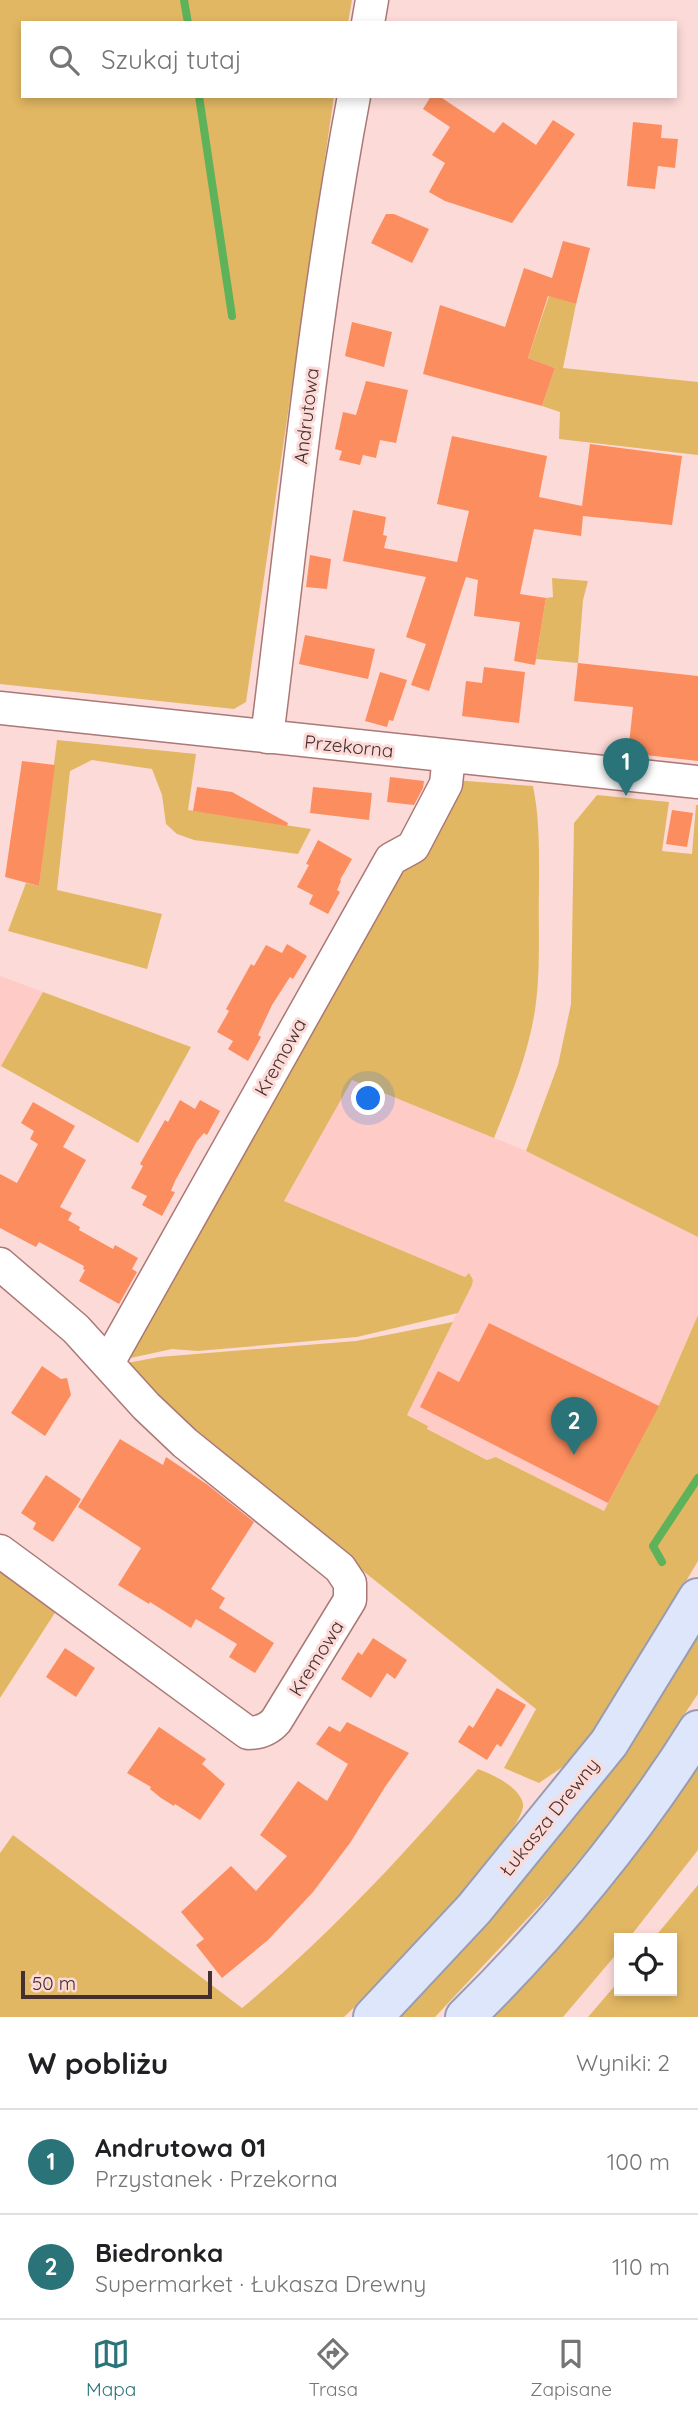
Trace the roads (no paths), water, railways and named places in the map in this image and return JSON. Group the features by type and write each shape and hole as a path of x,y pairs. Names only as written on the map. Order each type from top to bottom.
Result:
{"main road":[{"name":"Łukasza Drewny","path":"373,2017 474,1909 609,1743 698,1598"},
{"path":"465,2017 546,1933 618,1843 698,1730"}],"street":[{"path":"368,21 372,0"},
{"name":"Andrutowa","path":"267,737 321,296 354,98"},
{"name":"Przekorna","path":"0,708 698,782"},
{"name":"Kremowa","path":"108,1363 391,859 413,847 446,785 449,756"},
{"name":"Kremowa","path":"0,1264 76,1329 146,1406 185,1443 340,1568 350,1583 350,1600 276,1721 259,1732 248,1732 0,1551"}],"waterway":[{"path":"184,0 188,21"},
{"path":"199,98 232,316"},
{"path":"662,1562 653,1546 698,1478"}],"place":[{"name":"Andrutowa 01","path":"626,796"},
{"name":"Biedronka","path":"574,1455"}]}
